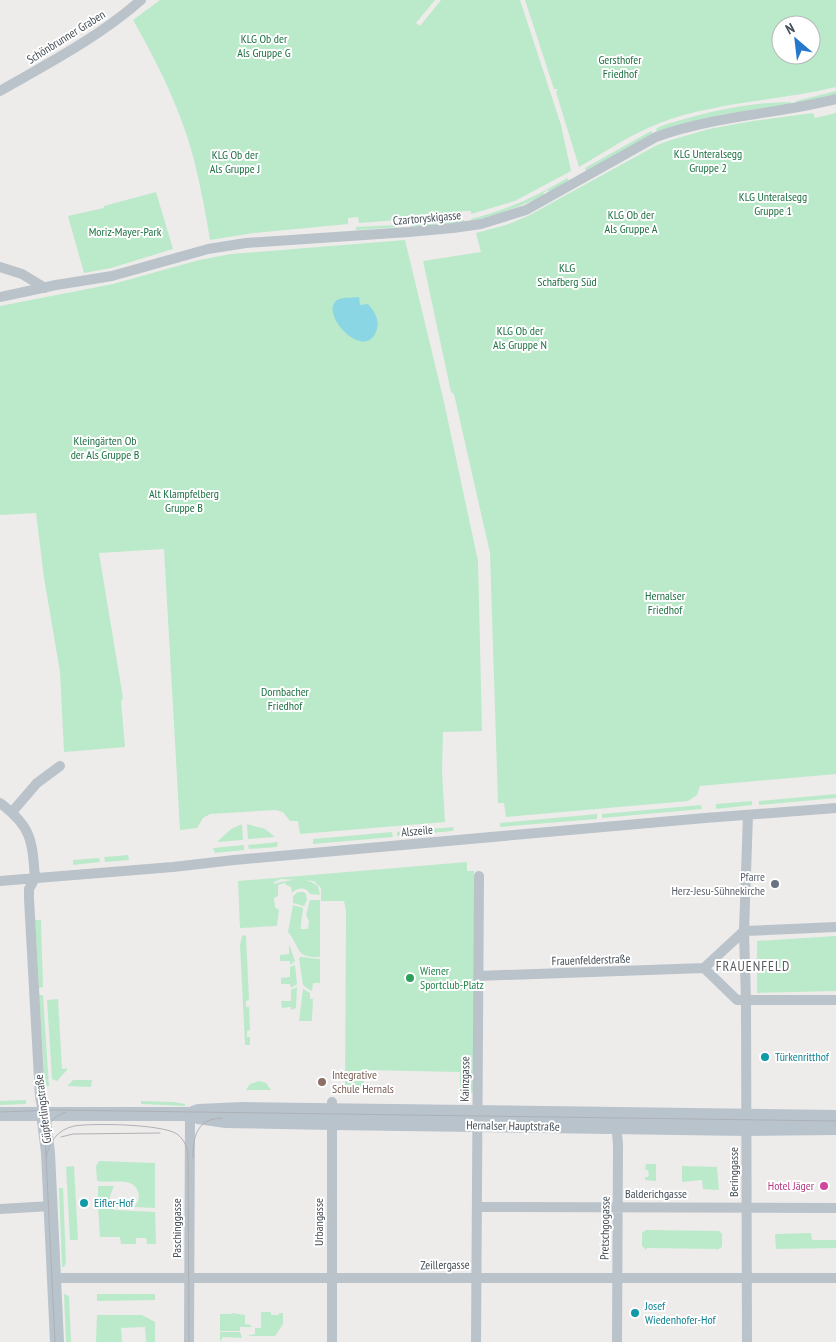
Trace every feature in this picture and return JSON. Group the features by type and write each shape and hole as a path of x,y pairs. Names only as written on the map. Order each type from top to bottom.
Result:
{"main road":[{"name":"Hernalser Hauptstraße","path":"0,1114 43,1112 190,1114 198,1111 242,1109 477,1114 616,1127 836,1128"},
{"name":"Güpferlingstraße","path":"43,1112 47,1138 57,1342"},
{"name":"Hernalser Hauptstraße","path":"746,1128 836,1117"}],"street":[{"name":"Schönbrunner Graben","path":"0,91 93,37 126,14 141,0"},
{"name":"Czartoryskigasse","path":"0,297 112,276 208,249 246,243 444,229 481,224 526,210 656,137 709,122 806,106 836,99"},
{"path":"0,267 22,274 45,288"},
{"path":"12,812 37,784 60,766"},
{"path":"0,803 21,820 29,834 35,878"},
{"name":"Alszeile","path":"0,881 836,808"},
{"name":"Beringgasse","path":"747,1342 744,931 748,815"},
{"name":"Kainzgasse","path":"476,1342 479,876"},
{"name":"Güpferlingstraße","path":"35,878 29,889 28,899 40,1096 43,1112"},
{"path":"836,927 744,931 704,968 737,1000 836,1000"},
{"name":"Frauenfelderstraße","path":"478,976 704,968"},
{"name":"Urbangasse","path":"332,1112 332,1342"},
{"name":"Paschinggasse","path":"189,1342 190,1114"},
{"name":"Pretschgogasse","path":"616,1127 618,1207 617,1342"},
{"path":"0,1209 50,1206"},
{"name":"Balderichgasse","path":"477,1206 836,1208"},
{"name":"Zeillergasse","path":"54,1278 836,1278"}],"green space":[{"path":"160,0 435,0 416,23 420,26 441,0 520,0 561,125 571,171 515,201 471,214 471,211 462,211 462,215 359,223 358,217 348,218 348,224 254,233 210,240 197,173 184,127 161,73 133,20"},
{"name":"Gersthofer Friedhof","path":"525,0 836,0 836,87 702,110 681,116 639,132 579,167 556,92 557,89 554,89"},
{"path":"836,91 836,95 796,104 796,101"},
{"path":"791,102 791,104 706,118 657,132 656,129 694,116 721,110 763,103"},
{"name":"Hernalser Friedhof","path":"813,113 815,118 836,113 836,774 700,786 697,795 688,801 506,817 504,803 498,803 490,553 454,394 451,392 423,261 481,252 476,233 506,225 528,216 657,145 709,129"},
{"path":"651,131 653,134 586,171 585,168"},
{"path":"567,178 569,181 549,192 548,190 543,193 544,195 508,210 471,221 471,219 520,202"},
{"name":"Moriz-Mayer-Park","path":"156,192 173,249 111,268 84,273 68,216 104,208 104,206"},
{"path":"464,220 465,222 410,227 414,224"},
{"path":"398,225 401,227 356,230 356,227"},
{"path":"405,240 444,402 478,561 482,731 443,732 442,772 445,822 300,834 298,821 290,821 283,812 275,810 210,814 203,818 197,828 180,830 164,549 99,553 123,698 121,701 125,747 64,752 60,672 44,578 36,513 0,515 0,306 113,284 199,260 231,254"},
{"path":"836,794 836,798 759,805 759,801"},
{"path":"752,801 752,805 716,809 716,804"},
{"path":"701,805 702,809 602,818 602,814"},
{"path":"597,814 597,819 500,827 500,823"},
{"path":"242,824 243,840 217,842 231,829"},
{"path":"247,824 265,829 275,837 248,839"},
{"path":"454,827 453,831 397,836 397,832"},
{"path":"392,832 393,837 313,844 313,839"},
{"path":"278,842 277,847 249,849 248,845"},
{"path":"244,845 244,850 215,853 213,848"},
{"path":"128,855 129,860 105,862 104,857"},
{"path":"99,858 100,862 73,865 73,860"},
{"name":"Wiener Sportclub-Platz","path":"467,862 467,871 474,871 475,1093 460,1093 460,1072 364,1070 364,1091 345,1091 346,911 344,901 321,901 321,888 314,881 305,880 318,886 320,895 310,894 302,889 292,893 291,887 285,883 278,885 278,896 274,898 275,907 279,910 277,926 240,928 238,881","holes":["281,879 300,880 284,881 274,884 274,882"]},
{"path":"298,892 306,894 307,900 304,906 293,903 293,896"},
{"path":"310,900 320,900 320,957 306,956 299,951 288,932 293,905 303,908 301,929 308,929 309,921 306,915"},
{"path":"35,920 41,920 43,987 39,988"},
{"path":"246,935 249,1000 246,1001 246,1007 249,1007 250,1030 247,1031 247,1037 250,1037 250,1045 245,1045 240,945 242,936"},
{"path":"836,936 836,991 757,993 757,941"},
{"path":"289,944 295,961 290,965 290,961 280,961 280,955 289,954"},
{"path":"299,958 320,959 320,983 313,983 311,991 303,985"},
{"path":"295,965 297,984 291,988 290,984 281,984 281,978 290,977 290,967"},
{"path":"297,987 296,1008 291,1010 291,1007 282,1008 281,1001 291,1001 291,990"},
{"path":"303,989 310,993 310,999 313,999 312,1021 299,1021"},
{"path":"39,995 43,995 49,1086 45,1086"},
{"path":"58,999 62,1069 67,1068 67,1070 57,1081 52,1079 47,1000"},
{"path":"73,1080 92,1080 91,1087 67,1086"},
{"path":"259,1081 266,1083 271,1090 246,1090 250,1084"},
{"path":"26,1100 26,1104 0,1105 0,1101"},
{"path":"141,1101 174,1102 185,1104 185,1106 141,1104"},
{"path":"99,1161 155,1163 155,1208 134,1207 137,1204 139,1194 136,1187 132,1184 97,1181 96,1166"},
{"path":"646,1164 656,1164 656,1181 645,1180 645,1177 648,1177 649,1174 648,1170 645,1170"},
{"path":"74,1166 78,1240 70,1240 66,1167"},
{"path":"682,1166 717,1167 719,1190 703,1189 702,1180 682,1182"},
{"path":"98,1186 114,1186 110,1195 110,1201 114,1210 155,1212 156,1244 147,1244 146,1238 136,1238 136,1244 121,1244 120,1237 100,1237 98,1206 101,1206 101,1201 98,1199"},
{"path":"59,1188 63,1188 66,1263 64,1267 62,1267"},
{"path":"646,1230 719,1231 722,1234 722,1247 717,1250 647,1248 646,1250 642,1246 642,1233"},
{"path":"811,1233 812,1240 836,1240 836,1248 776,1249 775,1234"},
{"path":"64,1294 69,1296 71,1342 66,1342"},
{"path":"97,1294 155,1294 155,1300 97,1301"},
{"path":"261,1312 271,1312 271,1315 283,1313 283,1324 275,1336 247,1336 255,1334 255,1328 261,1328"},
{"path":"220,1314 245,1315 245,1324 251,1325 251,1327 240,1327 240,1331 220,1331"},
{"path":"97,1315 142,1315 155,1322 155,1342 146,1342 145,1327 121,1328 122,1342 96,1342"},
{"path":"220,1332 240,1332 242,1338 223,1337 220,1342"}],"water":[{"path":"359,297 360,305 368,304 378,322 377,329 371,339 363,341 354,339 345,332 333,314 333,305 339,299"}],"tram line":[{"path":"0,1112 54,1110 836,1121"},
{"path":"55,1342 45,1136 47,1128 52,1121 66,1112"},
{"path":"193,1158 195,1136 198,1130 206,1122 222,1118"},
{"path":"46,1158 49,1147 58,1134 74,1126 143,1126 169,1131 177,1134 182,1139 187,1148 188,1158 189,1342"},
{"path":"61,1137 73,1134 160,1133"}],"place":[{"name":"Pfarre Herz-Jesu-Sühnekirche","path":"775,884"},
{"name":"Wiener Sportclub-Platz","path":"410,978"},
{"name":"Türkenritthof","path":"765,1057"},
{"name":"Integrative Schule Hernals","path":"322,1082"},
{"name":"Hotel Jäger","path":"824,1186"},
{"name":"Eifler-Hof","path":"84,1203"},
{"name":"Josef Wiedenhofer-Hof","path":"635,1313"}],"district":[{"name":"FRAUENFELD","path":"753,966"}],"park label":[{"name":"KLG Ob der Als Gruppe G","path":"264,46"},
{"name":"KLG Unteralsegg Gruppe 2","path":"708,161"},
{"name":"KLG Ob der Als Gruppe J","path":"235,162"},
{"name":"KLG Unteralsegg Gruppe 1","path":"773,204"},
{"name":"KLG Ob der Als Gruppe A","path":"631,222"},
{"name":"KLG Schafberg Süd","path":"567,275"},
{"name":"KLG Ob der Als Gruppe N","path":"520,338"},
{"name":"Kleingärten Ob der Als Gruppe B","path":"105,448"},
{"name":"Alt Klampfelberg Gruppe B","path":"184,501"},
{"name":"Dornbacher Friedhof","path":"285,699"}]}
